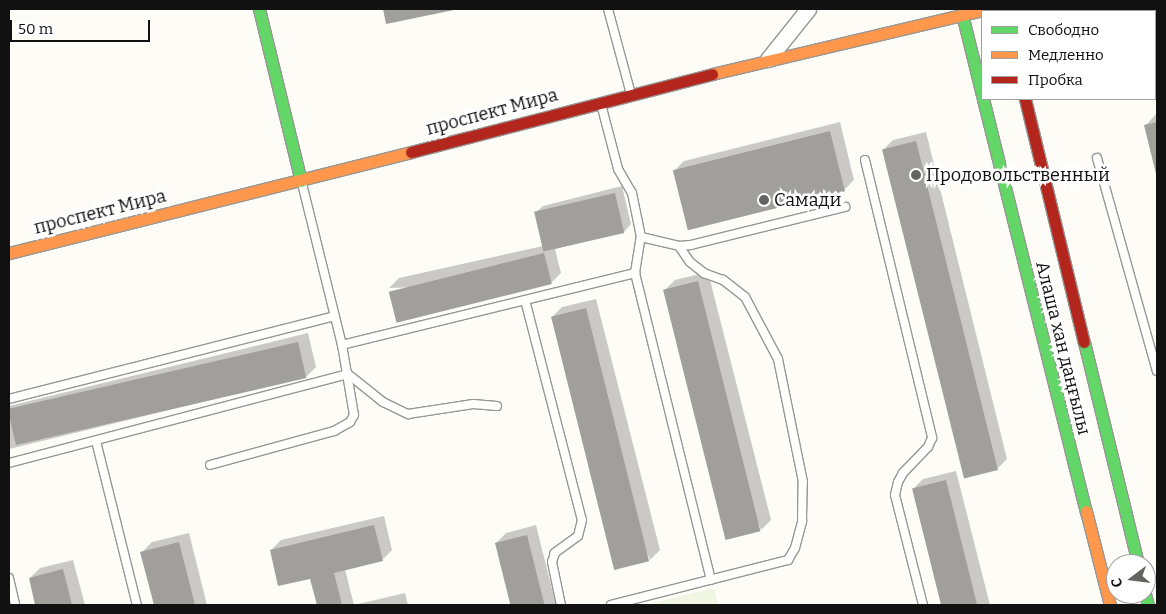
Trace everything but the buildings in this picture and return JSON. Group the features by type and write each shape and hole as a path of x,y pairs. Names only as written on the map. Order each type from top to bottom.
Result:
{"street":[{"path":"259,9 301,181"},
{"path":"768,59 808,9"},
{"path":"947,9 962,14"},
{"name":"проспект Мира","path":"9,253 301,181 768,59 981,10"},
{"name":"Алаша хан даңғылы","path":"962,14 981,89"},
{"name":"Алаша хан даңғылы","path":"984,100 1110,605"},
{"name":"Алаша хан даңғылы","path":"1025,100 1136,554"}],"lane":[{"path":"608,9 631,94"},
{"path":"600,102 618,169 632,193 641,237 635,273 711,580"},
{"path":"1097,158 1157,371"},
{"path":"865,160 932,438 928,448 903,474 898,482 895,495 923,605"},
{"path":"210,465 334,431 350,422 354,415 342,345 301,181"},
{"path":"641,237 679,246 691,245 845,206"},
{"path":"611,605 788,560 795,548 802,521 803,482 778,359 745,298 723,280 704,273 690,262 679,246"},
{"path":"342,345 635,273"},
{"path":"525,300 582,520 578,536 555,553 552,562 561,605"},
{"path":"9,400 334,316"},
{"path":"348,374 383,402 408,414 473,404 497,406"},
{"path":"9,463 348,374"},
{"path":"96,441 137,605"},
{"path":"9,578 15,605"}],"green space":[{"path":"714,588 718,605 654,605 653,603"}],"traffic: fast":[{"path":"259,9 301,181"},
{"path":"962,14 981,91"},
{"path":"983,100 1086,511"},
{"path":"1084,342 1136,554"}],"traffic: slow":[{"path":"982,10 986,9"},
{"path":"712,74 981,10"},
{"path":"9,253 411,152"},
{"path":"1086,511 1110,605"}],"traffic: jam":[{"path":"411,152 712,74"},
{"path":"1025,100 1084,342"}],"place":[{"name":"Продовольственный","path":"916,175"},
{"name":"Самади","path":"764,200"}]}
